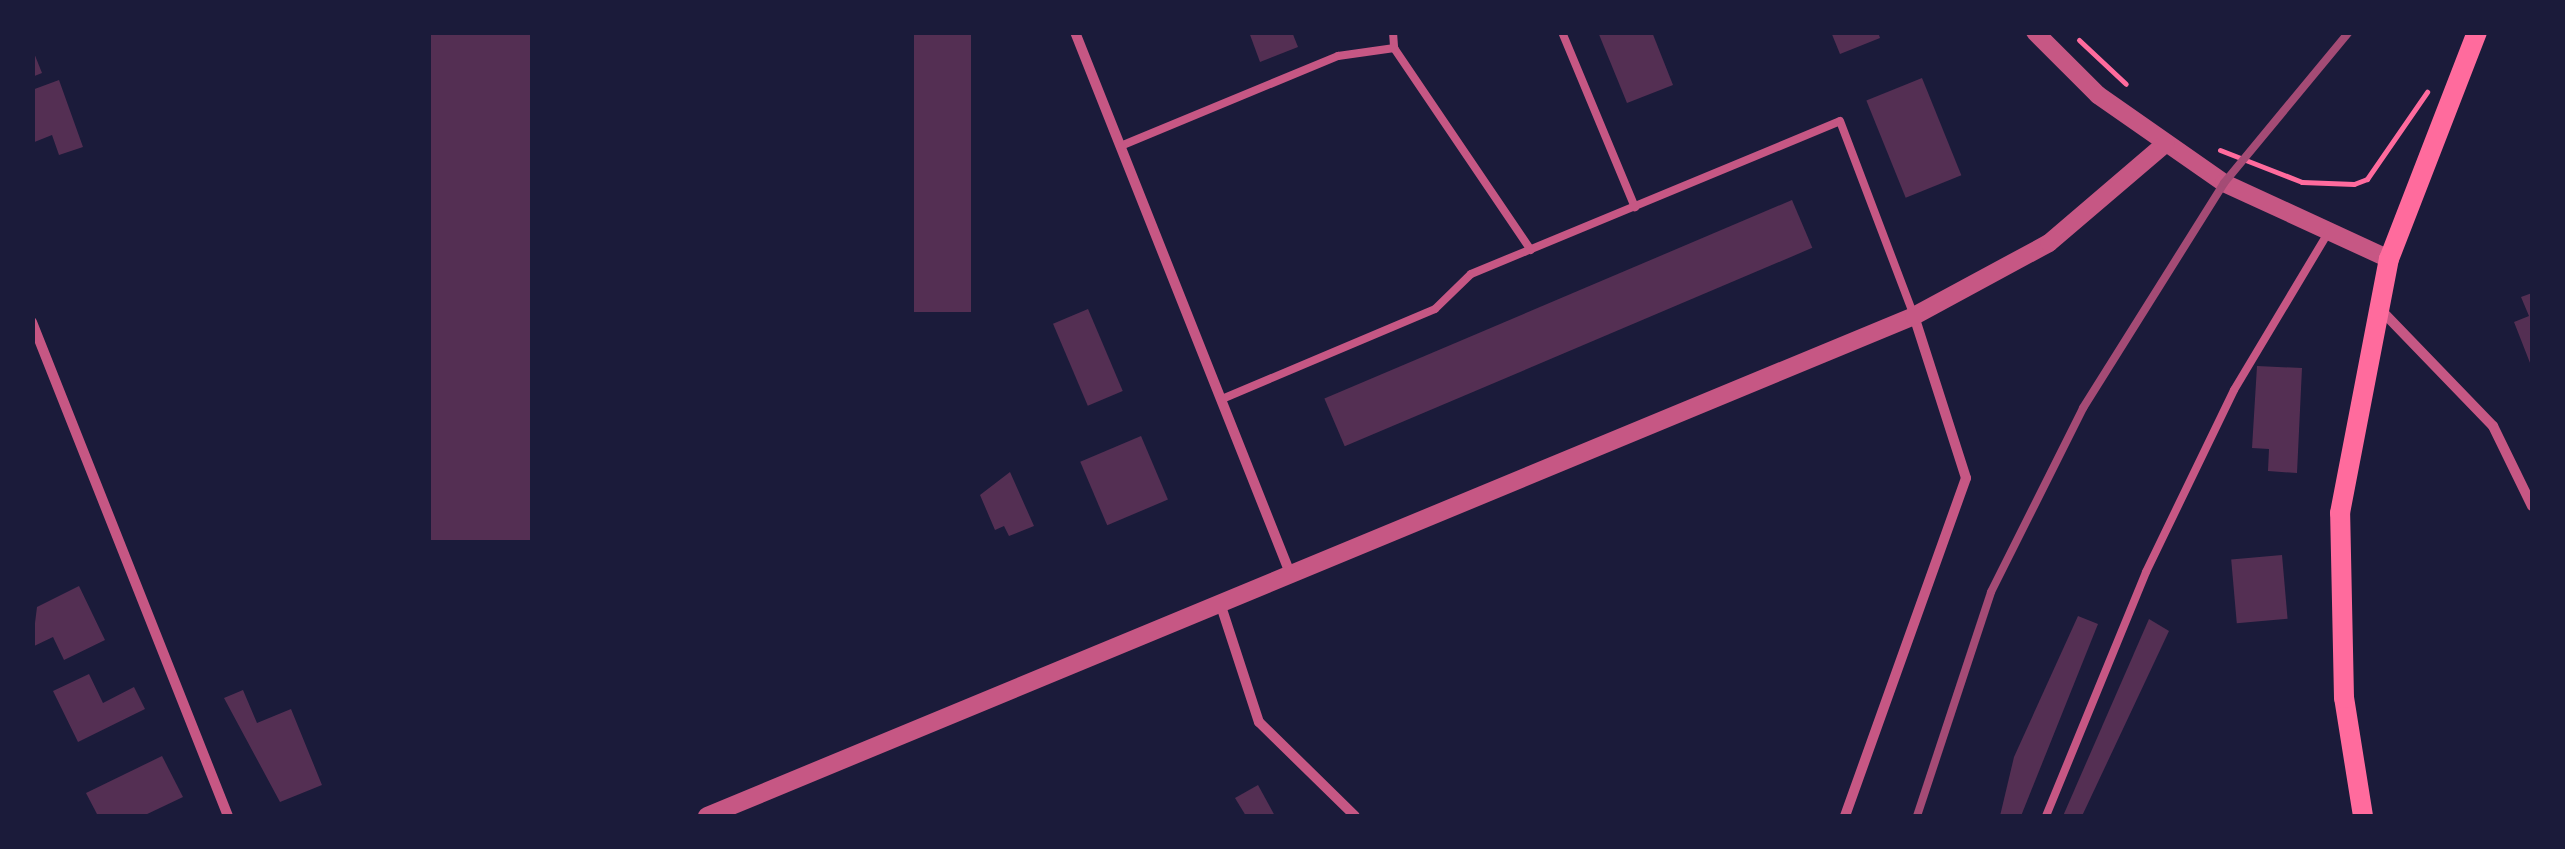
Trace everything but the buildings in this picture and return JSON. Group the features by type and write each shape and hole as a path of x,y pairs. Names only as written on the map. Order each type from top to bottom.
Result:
{"main road":[{"path":"2363,816 2344,698 2340,513 2389,259 2444,99 2476,32"}],"street":[{"path":"1075,32 1290,572"},
{"path":"2035,32 2165,144 2224,184 2389,259"},
{"path":"707,816 1914,316 2049,244 2165,144"},
{"path":"2379,308 2494,426 2532,506"},
{"path":"1845,816 1966,478 1914,316"},
{"path":"32,322 228,816"},
{"path":"1221,606 1259,722 1355,816"}],"lane":[{"path":"1393,32 1394,48 1531,250"},
{"path":"1562,32 1635,206"},
{"path":"1123,145 1338,56 1394,48"},
{"path":"1222,399 1435,309 1472,274 1840,121 1914,316"},
{"path":"2046,816 2153,556 2234,390 2329,232"}],"path":[{"path":"2071,32 2134,91"},
{"path":"2202,144 2302,182 2354,184 2367,180 2425,91 2444,99"}],"railway":[{"path":"1917,816 1991,592 2083,408 2224,183 2349,32"}]}
